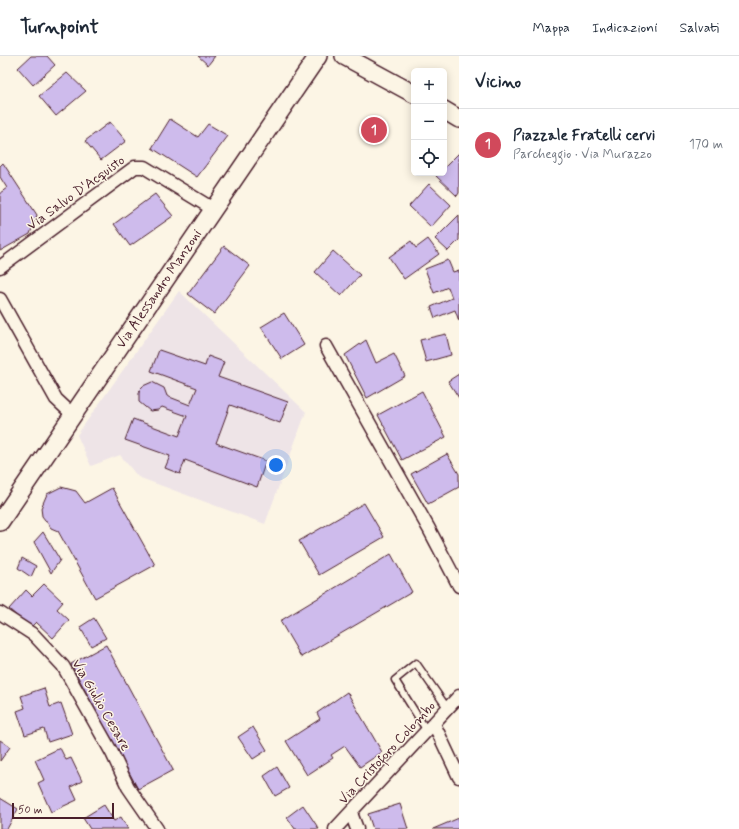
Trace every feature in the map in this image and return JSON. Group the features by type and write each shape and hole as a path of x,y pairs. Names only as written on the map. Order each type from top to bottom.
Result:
{"main road":[{"name":"Via Alessandro Manzoni","path":"0,522 318,56"},
{"path":"344,56 411,92"},
{"path":"447,112 459,118"}],"street":[{"name":"Via Salvo D'Acquisto","path":"0,267 135,167 144,167 213,209"},
{"path":"0,299 56,399 73,415"},
{"path":"326,346 429,529 459,586"},
{"name":"Via Giulio Cesare","path":"0,613 34,635 63,666 112,753 128,787 157,829"},
{"name":"Via Cristoforo Colombo","path":"336,829 459,696"},
{"path":"430,728 459,777"},
{"path":"351,813 357,829"}],"lane":[{"path":"430,728 395,680 416,663 448,709"}],"shaded area":[{"path":"179,291 306,412 265,524 138,477 120,455 91,466 77,435"}],"building":[{"path":"31,56 47,56 55,65 33,85 18,68"},
{"path":"198,56 215,56 208,65"},
{"path":"67,73 86,91 56,116 39,96"},
{"path":"170,119 198,137 208,124 228,136 197,177 152,148"},
{"path":"110,122 126,141 101,160 85,141"},
{"path":"459,153 459,193 457,196 436,176 447,176 447,165"},
{"path":"3,163 37,215 30,234 0,251 0,193 7,188 0,177 0,166"},
{"path":"429,184 451,205 431,227 409,206"},
{"path":"155,194 173,216 130,246 114,224"},
{"path":"459,215 459,240 448,251 435,239"},
{"path":"428,239 439,254 404,279 389,257 411,241 416,248"},
{"path":"224,246 250,266 214,314 188,294"},
{"path":"333,251 360,275 341,296 315,272"},
{"path":"448,260 453,272 459,270 459,321 455,310 435,318 431,307 452,298 448,287 434,293 425,269"},
{"path":"284,313 304,345 282,359 261,327"},
{"path":"446,334 451,355 426,362 420,340"},
{"path":"366,340 376,363 394,354 405,376 367,398 345,355"},
{"path":"159,350 205,366 208,356 224,362 218,377 288,402 280,423 230,405 216,443 266,461 257,487 185,460 180,474 165,468 170,456 125,440 133,419 179,436 187,416 162,407 158,410 150,411 139,402 140,389 152,382 164,388 167,396 190,405 197,388 151,371"},
{"path":"459,374 459,398 448,381"},
{"path":"422,391 446,437 402,460 378,415"},
{"path":"447,454 459,474 459,487 428,504 411,474"},
{"path":"61,487 76,491 85,503 112,488 155,565 95,598 58,531 51,528 42,516 41,508 47,494"},
{"path":"364,503 384,537 319,575 299,541"},
{"path":"43,532 60,560 51,573 34,542"},
{"path":"391,554 412,592 301,657 280,621"},
{"path":"22,558 36,566 31,577 18,568"},
{"path":"44,584 63,602 57,609 69,620 53,638 36,622 30,628 9,609 26,590 32,596"},
{"path":"94,618 106,638 91,646 80,627"},
{"path":"106,645 173,770 138,789 71,664"},
{"path":"44,688 50,707 61,703 72,734 48,742 44,729 25,735 17,711 25,708 21,696"},
{"path":"347,692 382,752 360,767 345,746 331,755 333,758 307,775 286,741 320,719 317,713"},
{"path":"253,727 267,750 253,759 238,737"},
{"path":"0,740 10,747 0,761"},
{"path":"60,748 66,760 71,758 82,781 71,787 77,800 51,812 38,783 44,780 35,760"},
{"path":"277,767 289,788 275,796 264,776"},
{"path":"0,798 18,809 7,829 0,829"},
{"path":"400,804 408,829 373,829 368,814"},
{"path":"104,805 114,821 121,817 128,829 90,829 83,818"},
{"path":"303,805 319,829 295,829 287,817"},
{"path":"459,818 459,829 433,829"}],"place":[{"name":"Piazzale Fratelli cervi","path":"374,130"}]}
